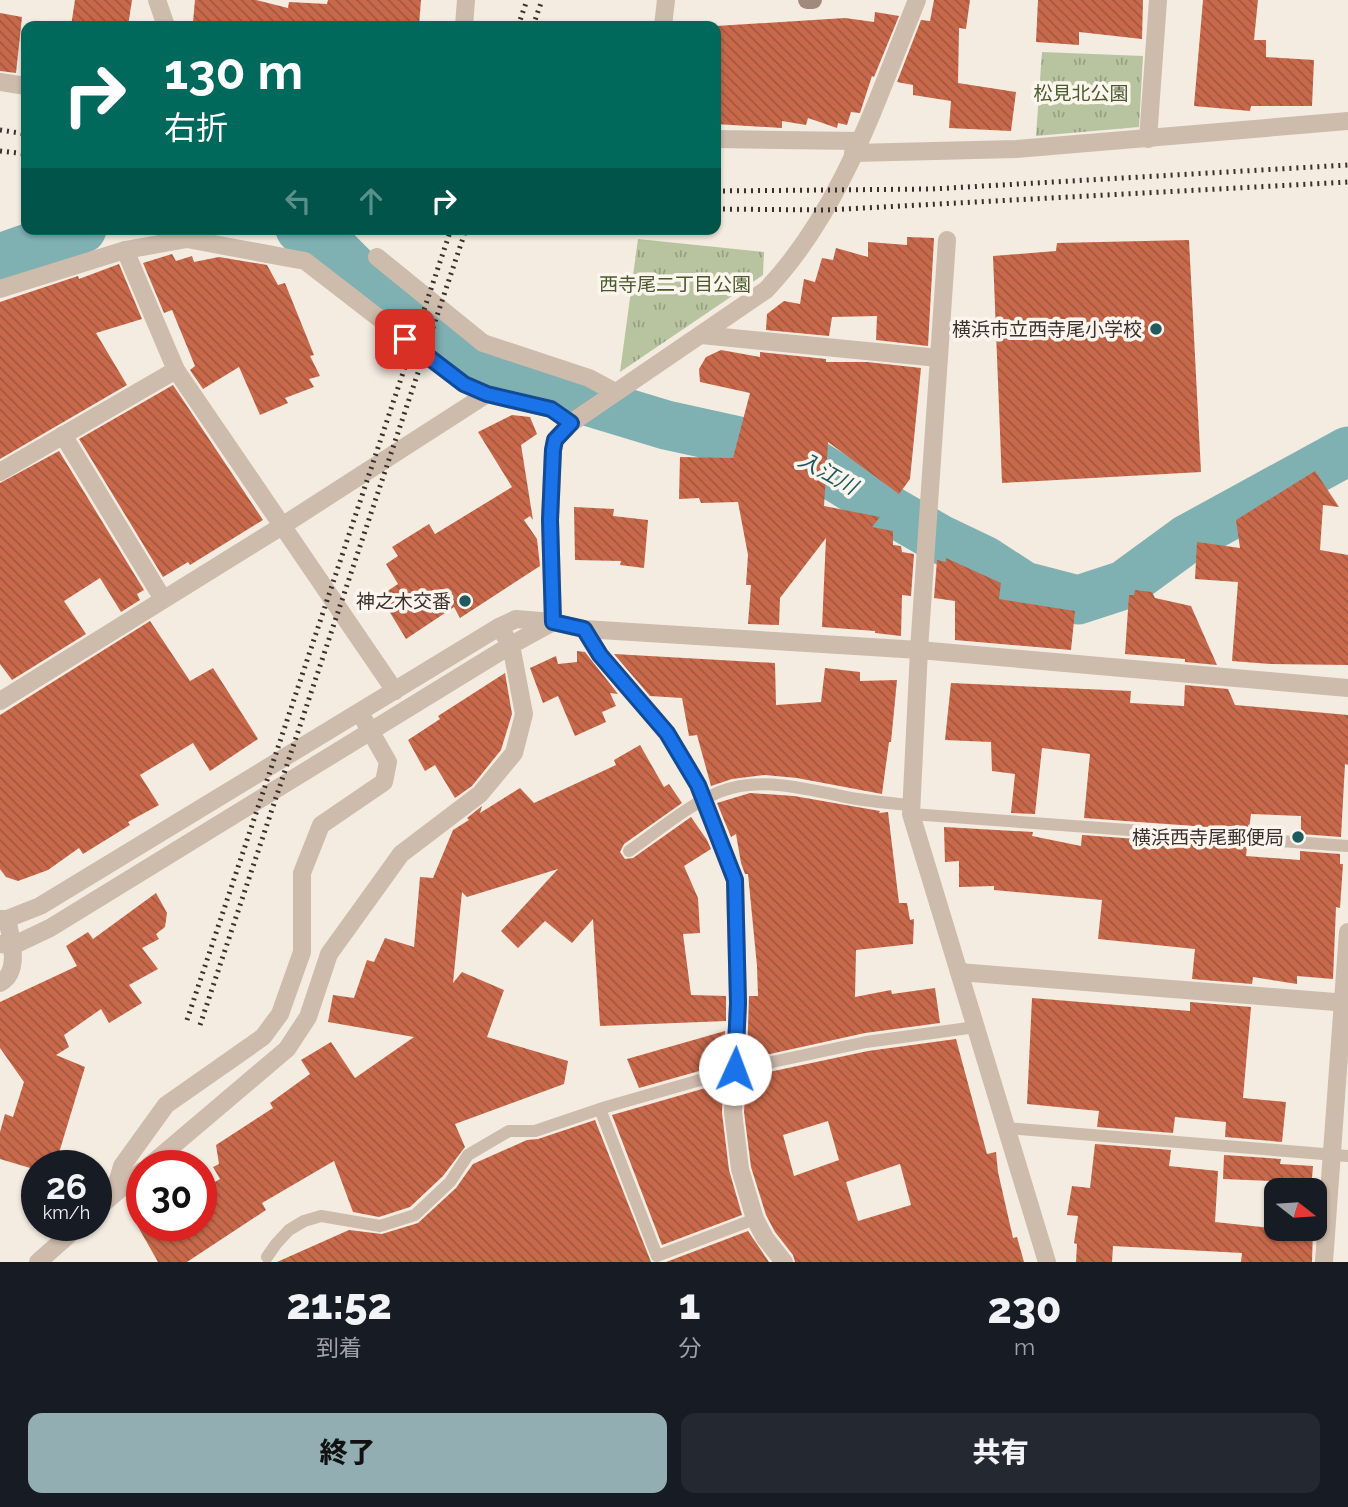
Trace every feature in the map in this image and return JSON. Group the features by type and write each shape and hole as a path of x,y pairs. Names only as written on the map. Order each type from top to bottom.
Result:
{"main road":[{"path":"807,0 813,0"}],"street":[{"path":"157,0 164,21"},
{"path":"464,21 466,0"},
{"path":"664,21 666,0"},
{"path":"553,622 550,520 555,440 571,423 590,409 766,290 791,264 827,210 917,0"},
{"path":"1147,139 1158,0"},
{"path":"0,82 21,85"},
{"path":"721,139 856,147 1017,149 1348,121"},
{"path":"0,289 125,250 187,239 305,261 464,384 487,394 551,409 571,423"},
{"path":"947,240 910,810 1047,1262"},
{"path":"125,250 176,370 395,691"},
{"path":"377,257 483,343 589,378 613,394"},
{"path":"701,335 939,358"},
{"path":"0,472 176,370"},
{"path":"0,701 282,526 487,394"},
{"path":"63,435 163,599"},
{"path":"0,983 6,980 12,966 6,945 3,915 40,906 516,619 553,622 584,629 919,650 1348,688"},
{"path":"6,945 50,928 510,645 553,622"},
{"path":"168,1150 287,1049 308,1017 329,954 401,854 480,794 514,753 524,714 510,645 499,627"},
{"path":"584,629 600,655 667,733 698,785 735,880 738,1003 733,1112 740,1168 755,1219 765,1238 784,1262"},
{"path":"114,1194 122,1166 166,1105 263,1037 280,1014 302,952 302,873 321,825 384,782 388,762 360,713"},
{"path":"1324,1262 1340,1155 1348,932"},
{"path":"959,972 1345,1003"},
{"path":"114,1194 126,1184"},
{"path":"38,1262 62,1241"}],"lane":[{"path":"629,851 721,791 778,784 910,810 1348,846"},
{"path":"267,1257 289,1230 304,1221 321,1216 380,1226 415,1215 450,1182 468,1156 509,1131 535,1131 735,1069 866,1042 976,1027"},
{"path":"600,1109 657,1256 755,1219"},
{"path":"1006,1128 1340,1155"}],"green space":[{"name":"松見北公園","path":"1042,52 1143,56 1139,127 1036,136"},
{"name":"西寺尾二丁目公園","path":"638,239 764,252 763,275 620,372"}],"building":[{"path":"75,0 132,0 129,21 72,21"},
{"path":"195,0 256,0 288,8 289,2 327,4 328,0 421,0 419,21 193,21"},
{"path":"934,0 970,0 966,29 959,28 958,83 1016,92 1011,131 949,128 951,101 913,95 913,85 897,82 921,20 930,21"},
{"path":"1038,0 1143,0 1142,39 1079,32 1079,45 1036,42"},
{"path":"1203,0 1258,0 1254,40 1266,40 1266,57 1314,60 1312,106 1251,106 1250,111 1194,106"},
{"path":"875,12 899,16 874,77 872,76 860,113 851,112 847,125 838,123 837,128 808,118 806,125 782,121 782,128 721,124 721,26 845,18 874,22"},
{"path":"0,13 22,17 16,73 0,71"},
{"path":"907,237 934,238 928,346 876,340 877,316 832,317 829,336 766,330 767,314 784,301 800,304 804,279 815,282 822,258 833,260 836,248 868,257 868,242 907,245"},
{"path":"1189,240 1201,472 1002,483 993,256 1056,251 1057,243"},
{"path":"172,254 176,261 192,256 194,262 219,257 267,265 278,285 285,283 314,355 310,356 320,376 309,379 314,387 285,398 288,403 260,415 239,367 203,389 190,370 195,366 172,310 164,313 143,263"},
{"path":"119,264 142,319 96,333 127,385 0,459 0,302 78,276 79,279"},
{"path":"721,350 760,357 760,352 826,359 826,362 867,362 921,368 910,479 899,494 828,442 824,506 880,517 872,527 893,531 893,545 901,546 902,552 914,554 911,596 902,595 901,636 822,627 826,538 780,598 779,625 748,624 751,585 746,585 748,555 738,502 701,503 699,498 679,499 680,457 733,458 750,393 700,382 699,369 706,357"},
{"path":"173,385 263,520 190,565 188,562 163,577 79,439"},
{"path":"512,415 530,417 537,434 521,445 533,520 530,516 524,520 537,539 540,566 460,618 454,607 406,639 380,596 398,584 386,564 398,556 392,547 429,524 435,534 512,487 478,432"},
{"path":"59,451 144,590 137,594 140,600 121,612 100,578 64,601 86,634 12,680 0,664 0,483"},
{"path":"1315,471 1339,507 1323,505 1320,550 1348,555 1348,665 1232,661 1238,582 1195,579 1197,542 1240,548 1236,520"},
{"path":"574,507 614,509 613,516 648,520 644,568 620,565 621,561 575,560"},
{"path":"946,558 1001,583 999,599 1075,611 1071,650 955,640 955,601 934,598 937,560 946,562"},
{"path":"1135,590 1152,592 1155,598 1191,606 1217,665 1185,662 1185,659 1125,654 1129,595 1134,595"},
{"path":"150,621 190,681 213,668 258,739 210,771 193,743 140,775 159,805 128,822 130,825 83,854 79,848 48,870 18,881 6,877 0,869 0,715"},
{"path":"577,651 585,652 618,694 610,693 616,706 602,712 606,722 575,736 558,696 543,703 530,668 556,656 558,664 577,662"},
{"path":"614,654 775,663 776,705 821,702 825,668 860,672 860,681 897,680 891,742 882,794 797,778 765,775 732,779 711,786 697,735 689,736 682,698 650,696"},
{"path":"505,673 512,714 501,750 472,786 455,798 435,765 425,771 408,740 440,719 438,716"},
{"path":"951,683 1131,691 1130,703 1184,706 1185,685 1228,689 1235,705 1348,715 1348,765 1345,764 1341,837 1301,834 1301,816 1251,814 1249,830 1084,818 1090,754 1042,748 1035,814 1011,813 1015,774 992,771 991,742 945,740"},
{"path":"640,745 664,787 669,784 682,803 624,844 620,852 625,859 633,858 691,817 711,849 684,866 698,898 700,933 683,934 691,995 726,996 726,1021 600,1026 593,919 572,943 545,921 518,948 501,931 558,869 467,897 462,892 453,983 462,972 504,990 487,1037 568,1061 564,1084 455,1124 465,1147 443,1176 410,1207 379,1217 353,1212 334,1161 262,1203 266,1210 187,1262 158,1262 146,1241 217,1241 217,1181 220,1179 217,1174 219,1164 216,1145 273,1108 270,1103 310,1074 301,1060 331,1042 355,1078 414,1037 328,1022 333,995 354,998 367,960 374,962 385,938 414,947 420,877 433,878 453,830 469,820 467,818 482,806 480,813 520,788 534,803 616,765 614,760"},
{"path":"750,793 794,796 880,811 879,813 888,812 899,903 907,903 910,920 914,919 913,944 856,950 855,997 891,990 892,994 935,988 940,1023 865,1033 747,1059 749,996 758,996 748,874 745,874 741,863 736,834 731,837 717,803"},
{"path":"944,827 1033,832 1032,836 1081,846 1082,835 1247,847 1246,856 1300,860 1300,851 1340,854 1340,864 1343,864 1340,908 1336,907 1333,979 1297,976 1297,984 1253,977 1252,984 1192,979 1195,949 1098,939 1102,900 994,890 994,886 959,887 959,861 945,862"},
{"path":"156,893 167,913 165,927 156,934 159,939 142,948 158,969 129,985 142,1003 109,1023 101,1009 64,1035 69,1047 56,1055 85,1067 60,1150 21,1150 21,1165 0,1159 0,1132 5,1114 13,1117 24,1082 0,1048 0,1002 77,966 66,946 88,932 93,939"},
{"path":"1032,998 1190,1011 1190,1002 1251,1007 1243,1098 1286,1102 1282,1142 1225,1137 1226,1122 1175,1117 1173,1133 1097,1127 1099,1111 1027,1104"},
{"path":"725,1031 724,1064 639,1088 627,1059"},
{"path":"956,1039 987,1154 996,1152 1013,1238 1017,1237 1024,1262 795,1262 766,1215 751,1167 744,1112 746,1077 868,1051","holes":["828,1121 839,1160 794,1176 783,1135","900,1164 911,1205 858,1221 846,1182"]},
{"path":"723,1083 722,1113 729,1170 742,1215 662,1245 612,1115"},
{"path":"595,1120 651,1262 277,1262 349,1230 382,1234 418,1223 456,1188 473,1164 527,1140 538,1139"},
{"path":"1095,1144 1171,1150 1169,1166 1218,1171 1215,1222 1264,1227 1264,1241 1313,1241 1312,1262 1241,1262 1242,1253 1113,1246 1112,1262 1076,1262 1077,1244 1074,1243 1078,1216 1067,1215 1072,1186 1090,1188"},
{"path":"1224,1155 1281,1159 1280,1164 1313,1166 1312,1178 1223,1179"},
{"path":"748,1231 769,1262 666,1262"}],"waterway":[{"name":"入江川","path":"0,258 65,235"},
{"name":"入江川","path":"316,235 322,237 368,283 466,357 557,392 666,425 798,454 938,538 984,560 1024,586 1078,600 1124,585 1187,539 1348,451"}],"railway":[{"path":"520,21 527,0"},
{"path":"535,21 542,0"},
{"path":"0,130 21,133"},
{"path":"0,151 21,153"},
{"path":"721,191 932,189 1348,165"},
{"path":"721,209 827,210 1348,182"},
{"path":"187,1020 449,235"},
{"path":"200,1025 464,235"}],"place":[{"name":"横浜市立西寺尾小学校","path":"1156,329"},
{"name":"神之木交番","path":"465,601"},
{"name":"横浜西寺尾郵便局","path":"1298,837"}],"route":[{"path":"405,339 464,384 487,394 551,409 571,423 555,440 553,450 550,520 553,622 584,629 600,655 667,733 698,785 735,880 738,1003 735,1069"}]}
